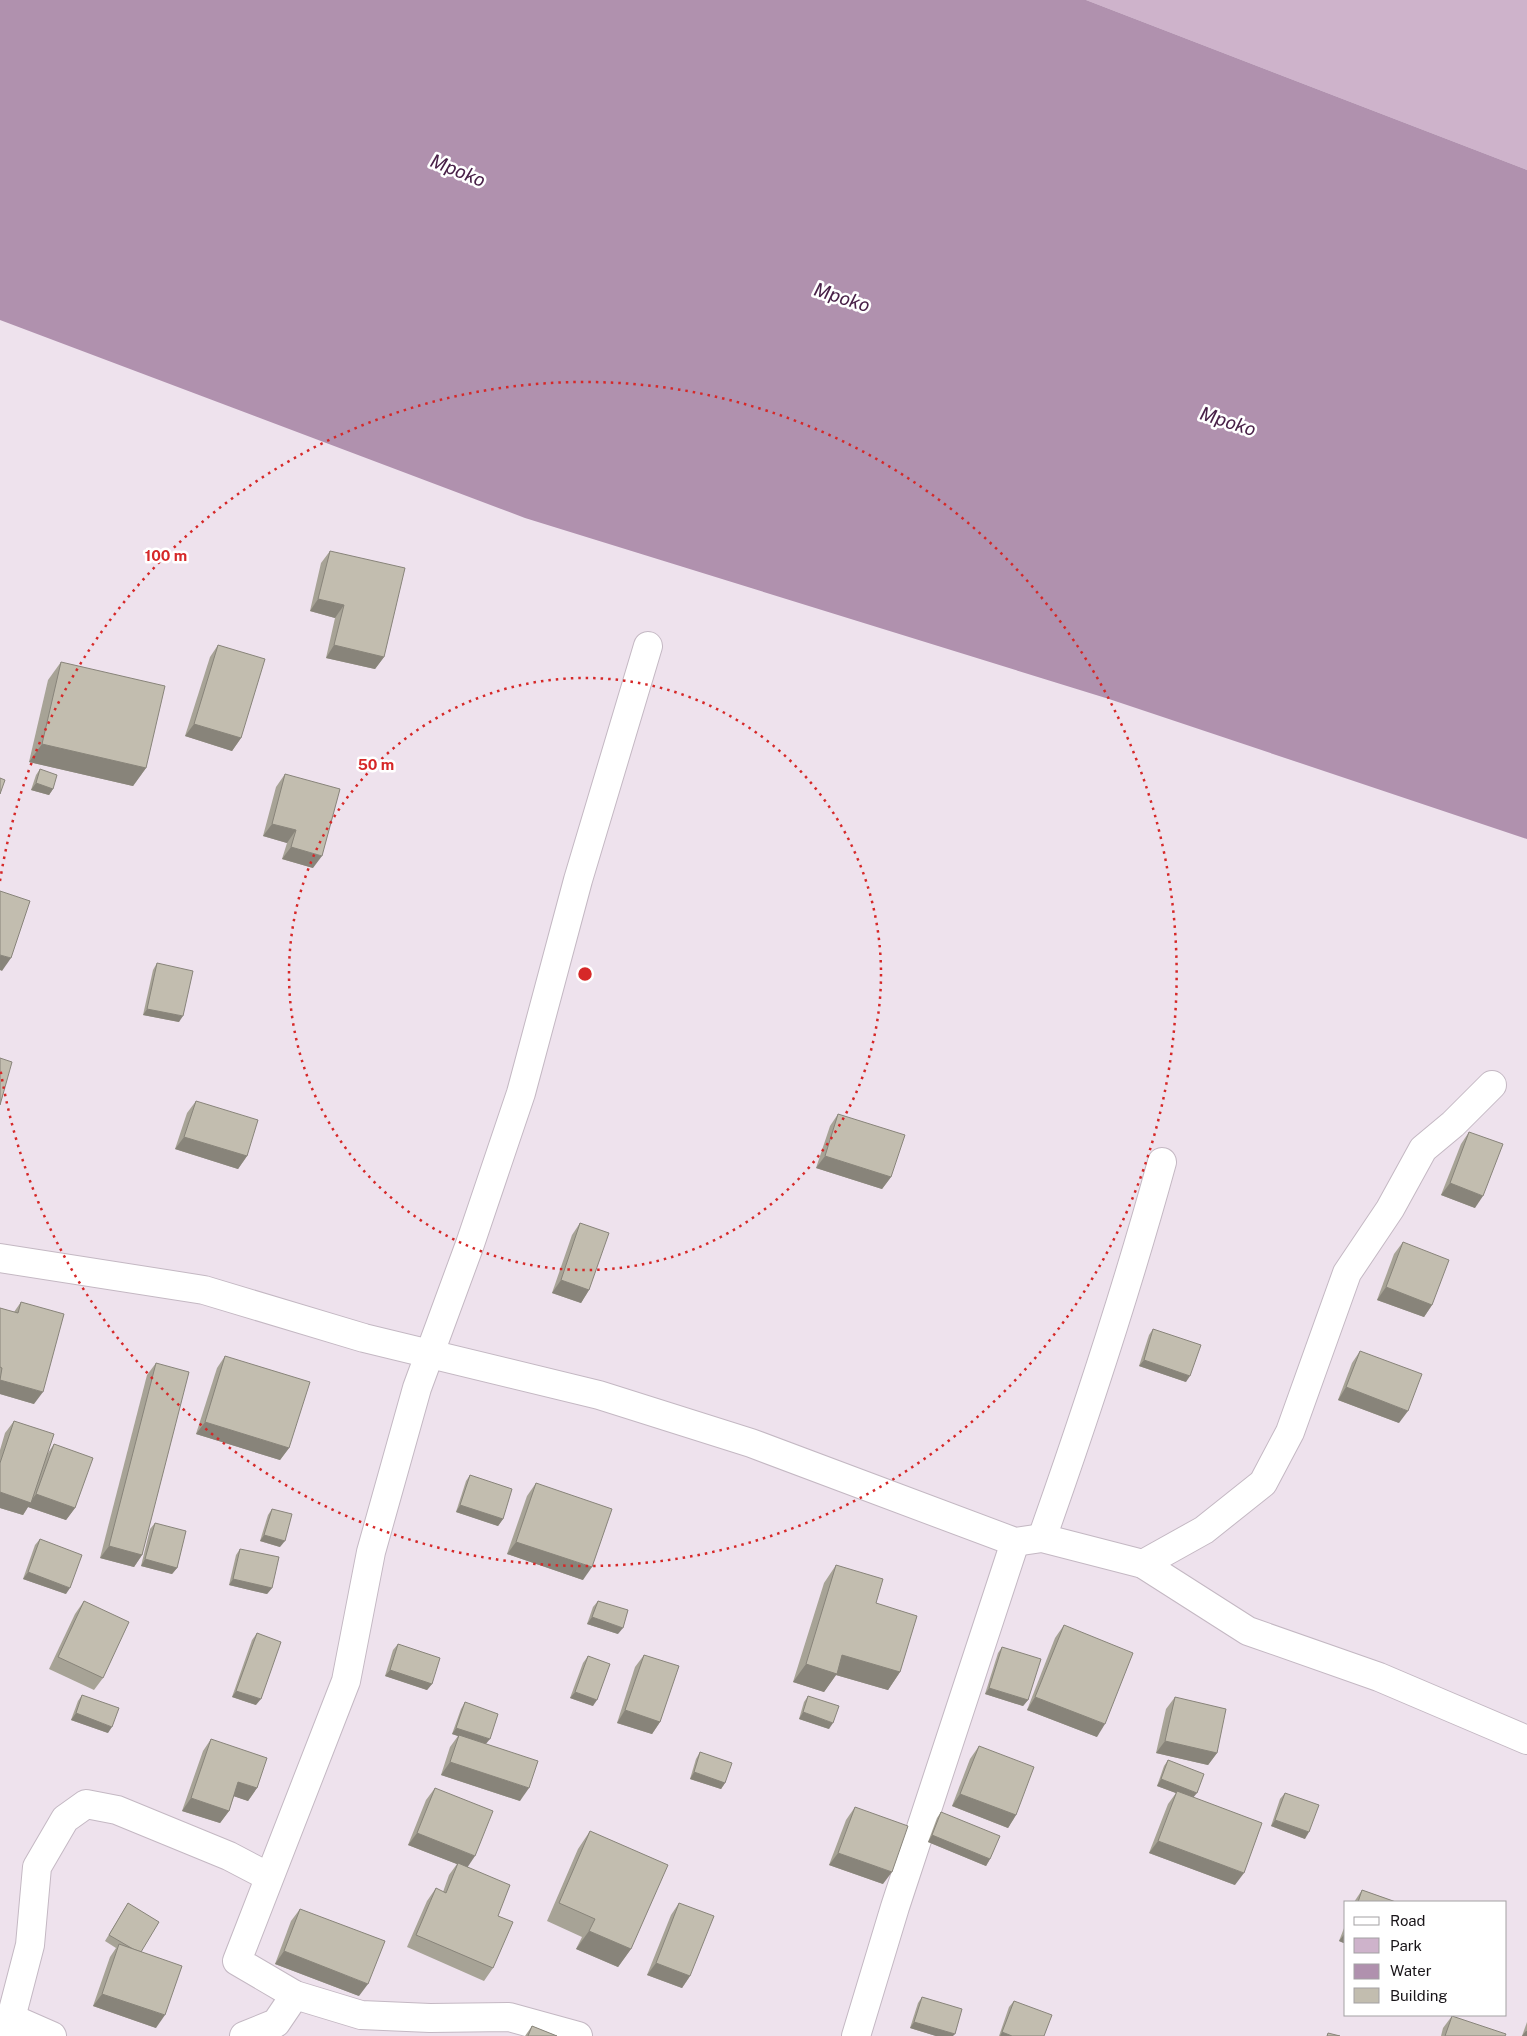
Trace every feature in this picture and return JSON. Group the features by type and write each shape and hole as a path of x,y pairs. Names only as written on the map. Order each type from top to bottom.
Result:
{"street":[{"path":"578,2036 509,2017 430,2018 361,2015 295,1995 237,1961 346,1681 371,1552 417,1388 470,1244 520,1093 578,880 648,646"},
{"path":"1143,1564 1204,1530 1263,1482 1290,1432 1347,1273 1390,1209 1423,1149 1453,1124 1492,1085"},
{"path":"1042,1538 1088,1408 1129,1280 1162,1162"},
{"path":"0,1258 204,1290 364,1338 599,1395 751,1443 1015,1542 1042,1538 1143,1564 1248,1630 1379,1677 1527,1740"},
{"path":"856,2036 898,1898 1015,1542"},
{"path":"52,2036 6,2027 30,1945 37,1867 65,1819 86,1804 117,1810 229,1856 269,1876"},
{"path":"244,2036 276,2023 295,1995"}],"green space":[{"path":"1086,0 1527,0 1527,170"}],"water":[{"name":"Mpoko","path":"0,0 1086,0 1527,170 1527,839 1109,699 525,518 0,320"}],"building":[{"path":"330,551 405,568 384,657 334,645 344,605 318,599"},
{"path":"218,645 265,659 241,738 194,724"},
{"path":"61,662 165,686 146,768 42,744"},
{"path":"40,769 57,775 53,789 36,783"},
{"path":"285,774 340,789 322,856 291,847 296,830 272,824"},
{"path":"0,778 5,780 0,794"},
{"path":"0,891 30,901 11,958 0,955"},
{"path":"157,963 193,971 183,1016 147,1009"},
{"path":"0,1058 12,1062 0,1105"},
{"path":"196,1101 258,1120 247,1156 184,1137"},
{"path":"838,1114 905,1135 891,1177 825,1156"},
{"path":"1469,1132 1503,1144 1483,1196 1450,1183"},
{"path":"580,1223 609,1233 589,1290 561,1280"},
{"path":"1403,1242 1449,1260 1432,1305 1386,1287"},
{"path":"21,1302 64,1314 43,1392 0,1380 2,1368 0,1367 0,1308 18,1313"},
{"path":"1153,1329 1201,1345 1190,1376 1144,1360"},
{"path":"1360,1351 1422,1374 1408,1411 1346,1387"},
{"path":"225,1356 310,1382 289,1448 205,1422"},
{"path":"156,1363 189,1372 142,1555 109,1546"},
{"path":"14,1421 54,1434 31,1503 0,1492 0,1463"},
{"path":"54,1444 93,1458 75,1508 36,1494"},
{"path":"470,1475 512,1489 503,1519 460,1505"},
{"path":"536,1483 612,1509 592,1567 516,1542"},
{"path":"272,1509 292,1514 285,1541 264,1535"},
{"path":"155,1523 186,1531 177,1568 145,1559"},
{"path":"40,1539 82,1555 70,1588 28,1572"},
{"path":"240,1549 279,1557 272,1588 233,1579"},
{"path":"836,1565 883,1579 876,1603 917,1616 900,1672 842,1655 837,1674 806,1664"},
{"path":"84,1601 129,1622 103,1678 58,1657"},
{"path":"598,1601 628,1610 623,1628 592,1617"},
{"path":"1064,1625 1133,1653 1105,1724 1035,1697"},
{"path":"257,1633 281,1642 261,1699 236,1691"},
{"path":"398,1644 440,1658 432,1684 390,1670"},
{"path":"1002,1647 1041,1659 1028,1700 989,1688"},
{"path":"644,1655 679,1666 660,1722 625,1710"},
{"path":"588,1656 610,1664 597,1700 575,1692"},
{"path":"82,1695 119,1708 112,1727 76,1713"},
{"path":"808,1696 839,1706 833,1723 803,1712"},
{"path":"1175,1697 1226,1709 1217,1753 1165,1741"},
{"path":"465,1702 498,1714 490,1739 456,1728"},
{"path":"459,1735 538,1761 529,1788 450,1762"},
{"path":"211,1739 267,1758 257,1788 238,1782 229,1811 191,1798"},
{"path":"979,1746 1034,1767 1016,1815 960,1794"},
{"path":"700,1752 732,1763 725,1783 694,1772"},
{"path":"1168,1760 1204,1774 1197,1793 1161,1779"},
{"path":"435,1788 493,1811 475,1856 417,1833"},
{"path":"1177,1791 1262,1823 1244,1873 1158,1841"},
{"path":"1285,1793 1319,1805 1309,1832 1275,1820"},
{"path":"855,1807 908,1826 892,1872 838,1853"},
{"path":"941,1812 1000,1836 990,1859 932,1835"},
{"path":"590,1831 668,1865 631,1949 589,1931 595,1919 559,1903"},
{"path":"458,1863 510,1885 498,1916 513,1922 493,1968 416,1935 436,1888 446,1893"},
{"path":"1362,1890 1393,1901 1358,1901"},
{"path":"128,1903 159,1922 141,1952 109,1935"},
{"path":"679,1903 714,1916 690,1976 656,1963"},
{"path":"300,1909 385,1941 368,1984 284,1951"},
{"path":"119,1944 182,1966 165,2015 102,1994"},
{"path":"922,1997 962,2009 955,2034 914,2022"},
{"path":"1014,2001 1052,2015 1044,2036 1012,2036 1002,2032"},
{"path":"1452,2016 1506,2034 1505,2036 1445,2036"},
{"path":"532,2026 557,2036 528,2036"},
{"path":"1328,2033 1340,2036 1327,2036"}]}
